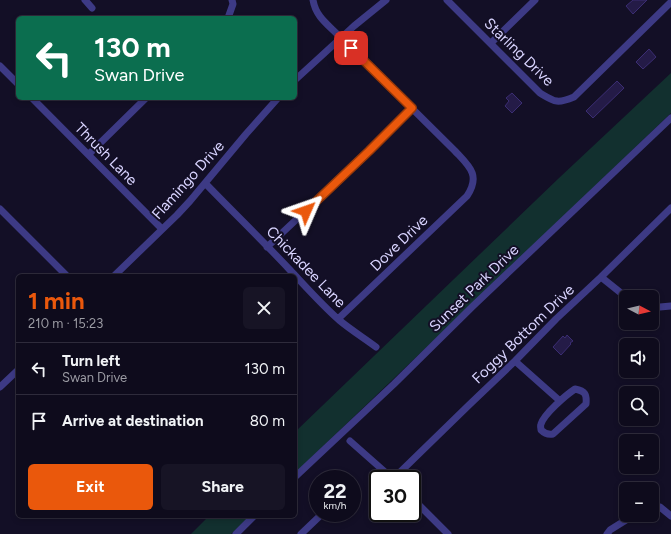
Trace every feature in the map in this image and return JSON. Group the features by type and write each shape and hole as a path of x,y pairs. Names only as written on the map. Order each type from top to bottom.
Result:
{"street":[{"path":"85,0 92,8"},
{"path":"268,247 412,108 321,19 314,8 313,0"},
{"path":"297,78 354,26 386,0"},
{"name":"Starling Drive","path":"447,0 540,93 558,102 574,98 671,2"},
{"path":"491,43 535,0"},
{"path":"229,16 233,2"},
{"path":"0,66 16,82"},
{"name":"Thrush Lane","path":"34,100 162,229"},
{"path":"89,154 144,100"},
{"name":"Flamingo Drive","path":"116,274 177,215 276,100"},
{"name":"Dove Drive","path":"338,319 468,196 474,183 470,166 412,108"},
{"name":"Sunset Park Drive","path":"297,475 671,118"},
{"name":"Chickadee Lane","path":"205,183 293,274"},
{"name":"Foggy Bottom Drive","path":"402,470 671,208"},
{"path":"0,209 65,274"},
{"path":"601,277 619,291"},
{"name":"Chickadee Lane","path":"297,278 338,319 376,348"},
{"path":"659,307 671,306"},
{"path":"515,361 560,401"},
{"path":"0,387 16,372"},
{"path":"575,389 581,390 585,394 586,398 586,404 553,434 549,435 544,433 541,430 540,425 543,419 560,401 575,389"},
{"path":"350,441 383,470"},
{"path":"421,507 448,534"},
{"path":"659,507 671,516"},
{"path":"236,534 252,518"},
{"path":"302,534 314,522"},
{"path":"607,534 610,530 623,522"}],"green space":[{"path":"671,73 671,113 297,471 297,430 559,178"},
{"path":"207,518 248,518 231,534 191,534"}],"building":[{"path":"633,0 647,0 633,14 626,6"},
{"path":"649,49 656,57 643,69 636,62"},
{"path":"617,81 624,88 593,118 586,111"},
{"path":"512,93 522,103 512,113 505,106 509,101 506,98"},
{"path":"567,335 573,341 561,355 553,347 563,336 565,338"}],"route":[{"path":"306,211 412,108 351,48"}]}
